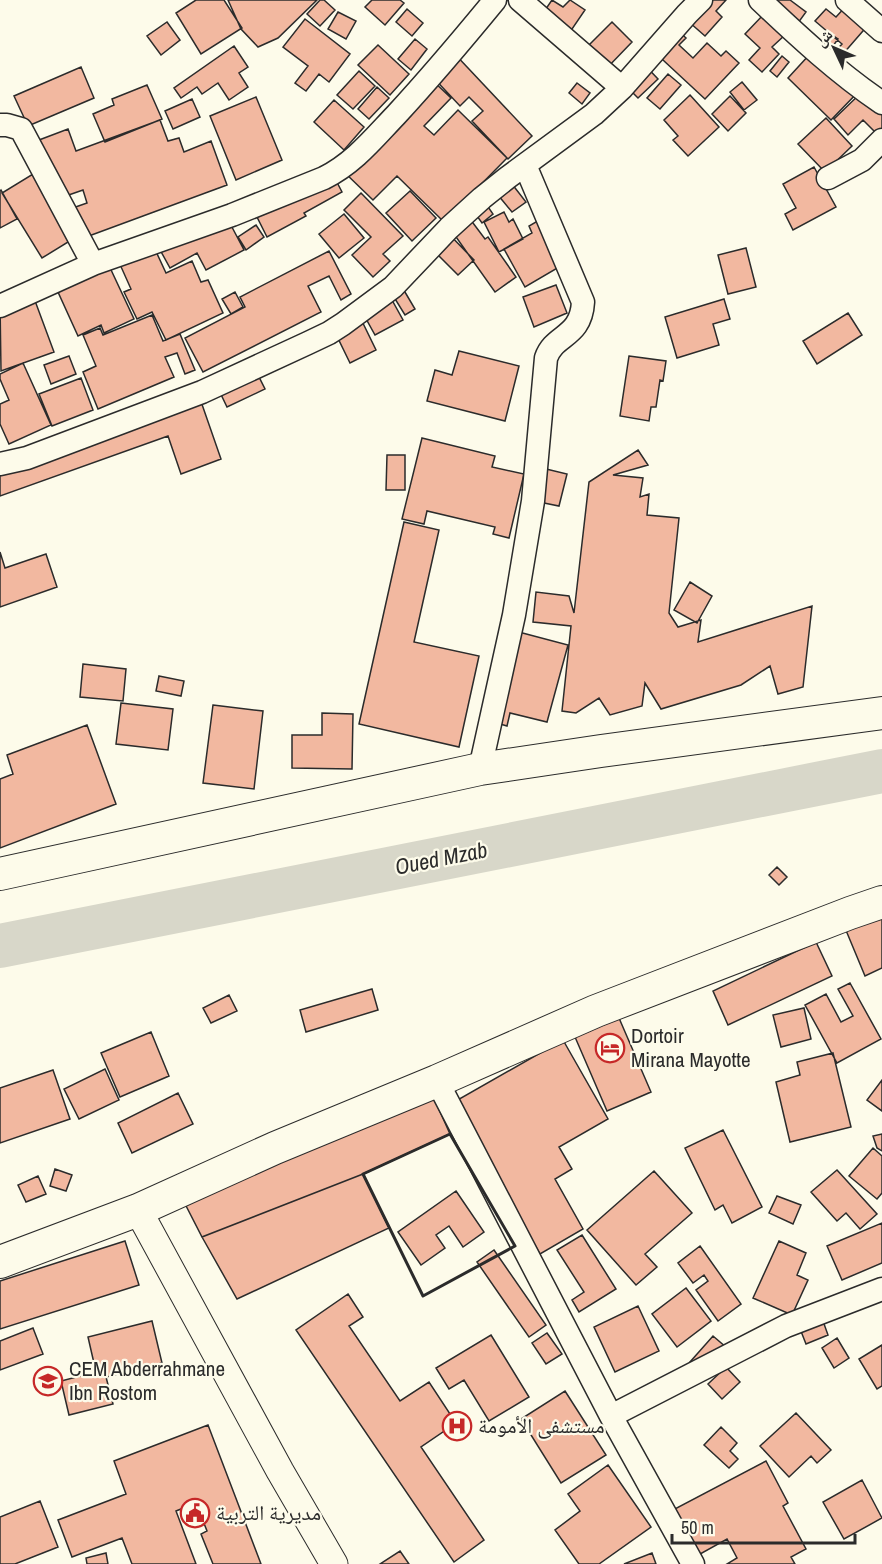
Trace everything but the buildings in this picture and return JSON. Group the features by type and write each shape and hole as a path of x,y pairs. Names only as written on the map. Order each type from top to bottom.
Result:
{"main road":[{"path":"0,874 480,769 882,713"},
{"path":"0,1262 138,1210 275,1148 437,1081 596,1011 882,902"}],"street":[{"path":"0,306 93,264 232,215 335,173 365,148 458,45 495,0"},
{"path":"520,0 622,88"},
{"path":"0,464 27,458 202,392 329,333 393,287 449,228 490,192 594,114 622,88 701,0"},
{"path":"760,0 806,44 861,89 882,103"},
{"path":"847,0 882,31"},
{"path":"0,125 7,124 21,129 93,264"},
{"path":"828,178 862,160 882,140"},
{"path":"480,769 514,615 531,512 546,358 554,345 578,323 583,302 525,165"},
{"path":"437,1081 611,1416 693,1564"},
{"path":"138,1210 280,1471 334,1564"},
{"path":"611,1416 786,1326 882,1289"}],"waterway":[{"name":"Oued Mzab","path":"0,946 882,771"}],"wall":[{"path":"450,1134 515,1246 423,1296 363,1174 450,1134"}],"place":[{"name":"Dortoir Mirana Mayotte","path":"610,1048"},
{"name":"CEM Abderrahmane Ibn Rostom","path":"48,1381"},
{"name":"مستشفى الأمومة","path":"457,1426"},
{"name":"مديرية التربية","path":"195,1513"}]}
